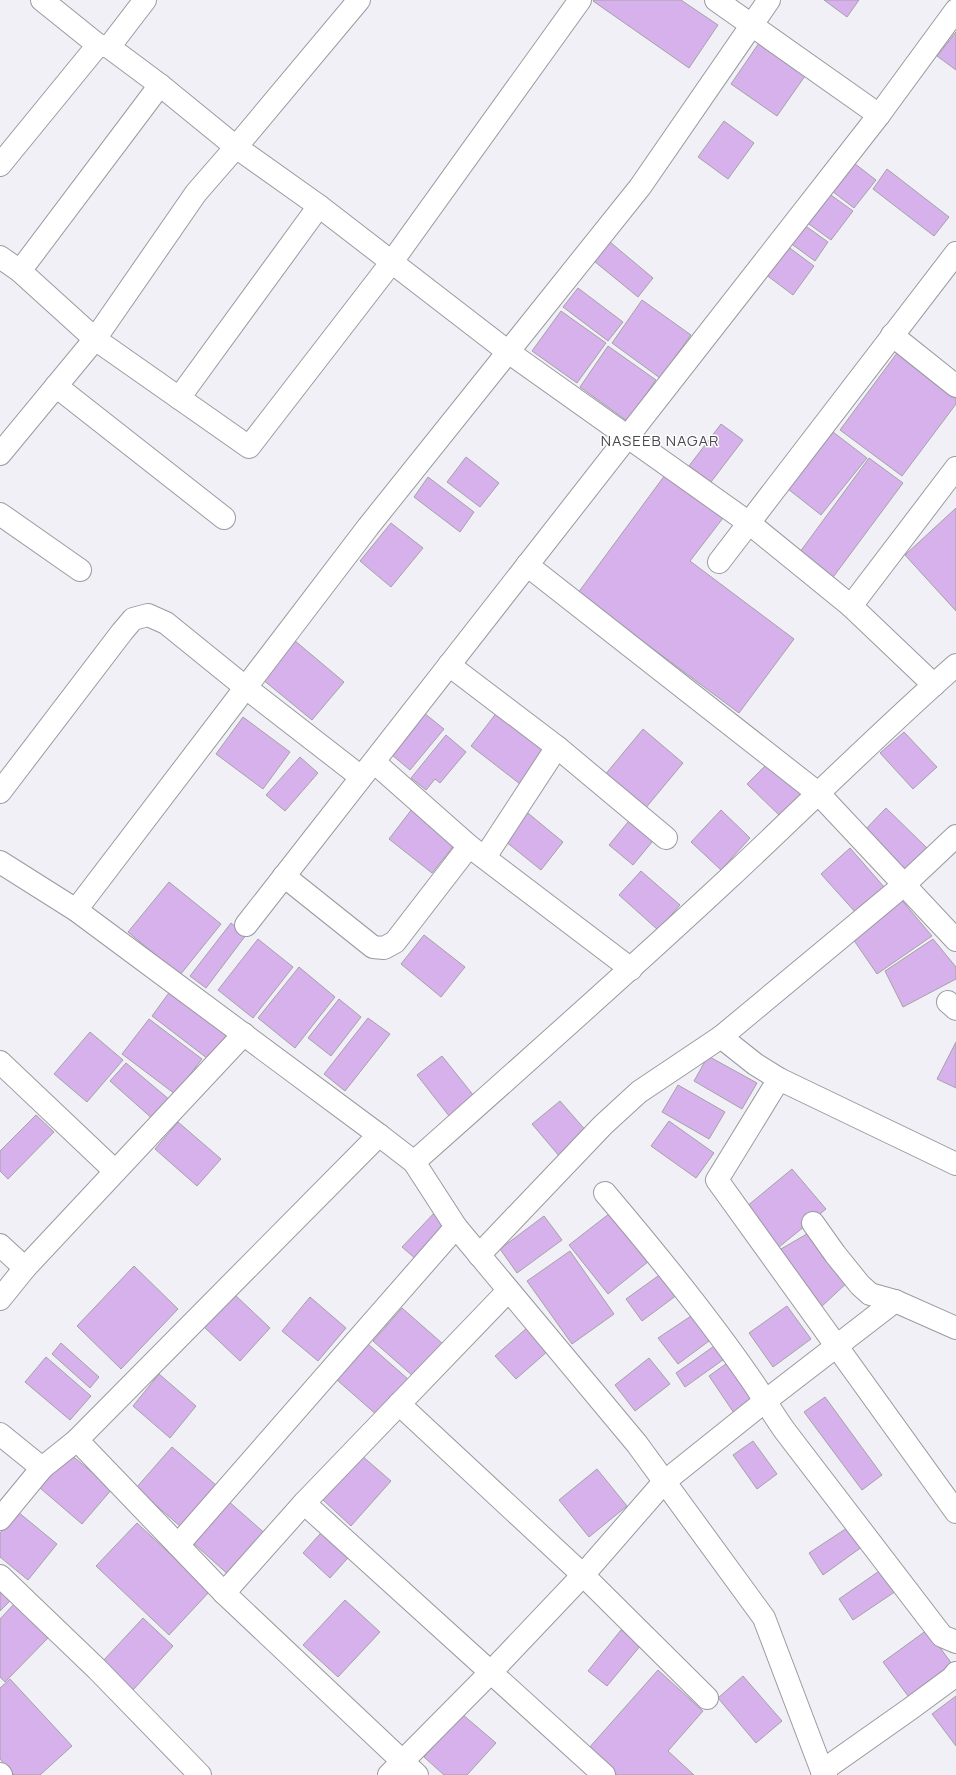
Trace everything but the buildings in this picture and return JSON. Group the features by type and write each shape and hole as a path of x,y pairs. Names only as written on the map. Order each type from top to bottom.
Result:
{"street":[{"path":"42,0 103,46 160,85 236,147 319,206 507,351 749,523 851,606 934,685"},
{"path":"0,165 145,0"},
{"path":"0,454 95,339 196,193 359,0"},
{"path":"0,257 20,271 95,339 249,447 391,263 580,0"},
{"path":"716,0 752,23 879,115"},
{"path":"76,910 368,527 507,351 640,187 769,0"},
{"path":"246,925 879,115 956,10"},
{"path":"20,271 160,85"},
{"path":"179,398 319,206"},
{"path":"719,562 956,252"},
{"path":"892,335 956,386"},
{"path":"56,386 224,518"},
{"path":"851,606 956,468"},
{"path":"0,514 80,570"},
{"path":"527,565 580,605 819,794 956,940"},
{"path":"0,792 133,619 148,615 166,623 245,687 367,769 631,969"},
{"path":"449,665 557,747 666,838"},
{"path":"414,1162 631,969 819,794 877,736 956,666"},
{"path":"284,876 372,947 384,948 395,942 477,852 557,747"},
{"path":"480,1255 608,1120 639,1092 722,1037 905,884 956,836"},
{"path":"0,862 76,910 414,1162 456,1227 637,1444 764,1618 824,1773 910,1710 952,1678 956,1673"},
{"path":"0,1299 25,1268 244,1034"},
{"path":"722,1037 755,1064 779,1079 956,1164"},
{"path":"0,1062 115,1171"},
{"path":"779,1079 717,1180 956,1512"},
{"path":"0,1519 42,1468 77,1440 379,1135"},
{"path":"605,1193 656,1253 692,1299 750,1378 764,1402 942,1636 956,1642"},
{"path":"813,1223 860,1285 870,1294 895,1301 956,1328"},
{"path":"178,1545 456,1227"},
{"path":"0,1245 25,1268"},
{"path":"224,1593 304,1503 508,1291"},
{"path":"77,1440 224,1593 403,1770 491,1672 584,1575 664,1482 764,1402 895,1301"},
{"path":"399,1404 584,1575 706,1698"},
{"path":"0,1434 42,1468"},
{"path":"304,1503 604,1775"},
{"path":"0,1576 97,1669 200,1775"}],"district":[{"name":"NASEEB NAGAR","path":"660,441"}]}
